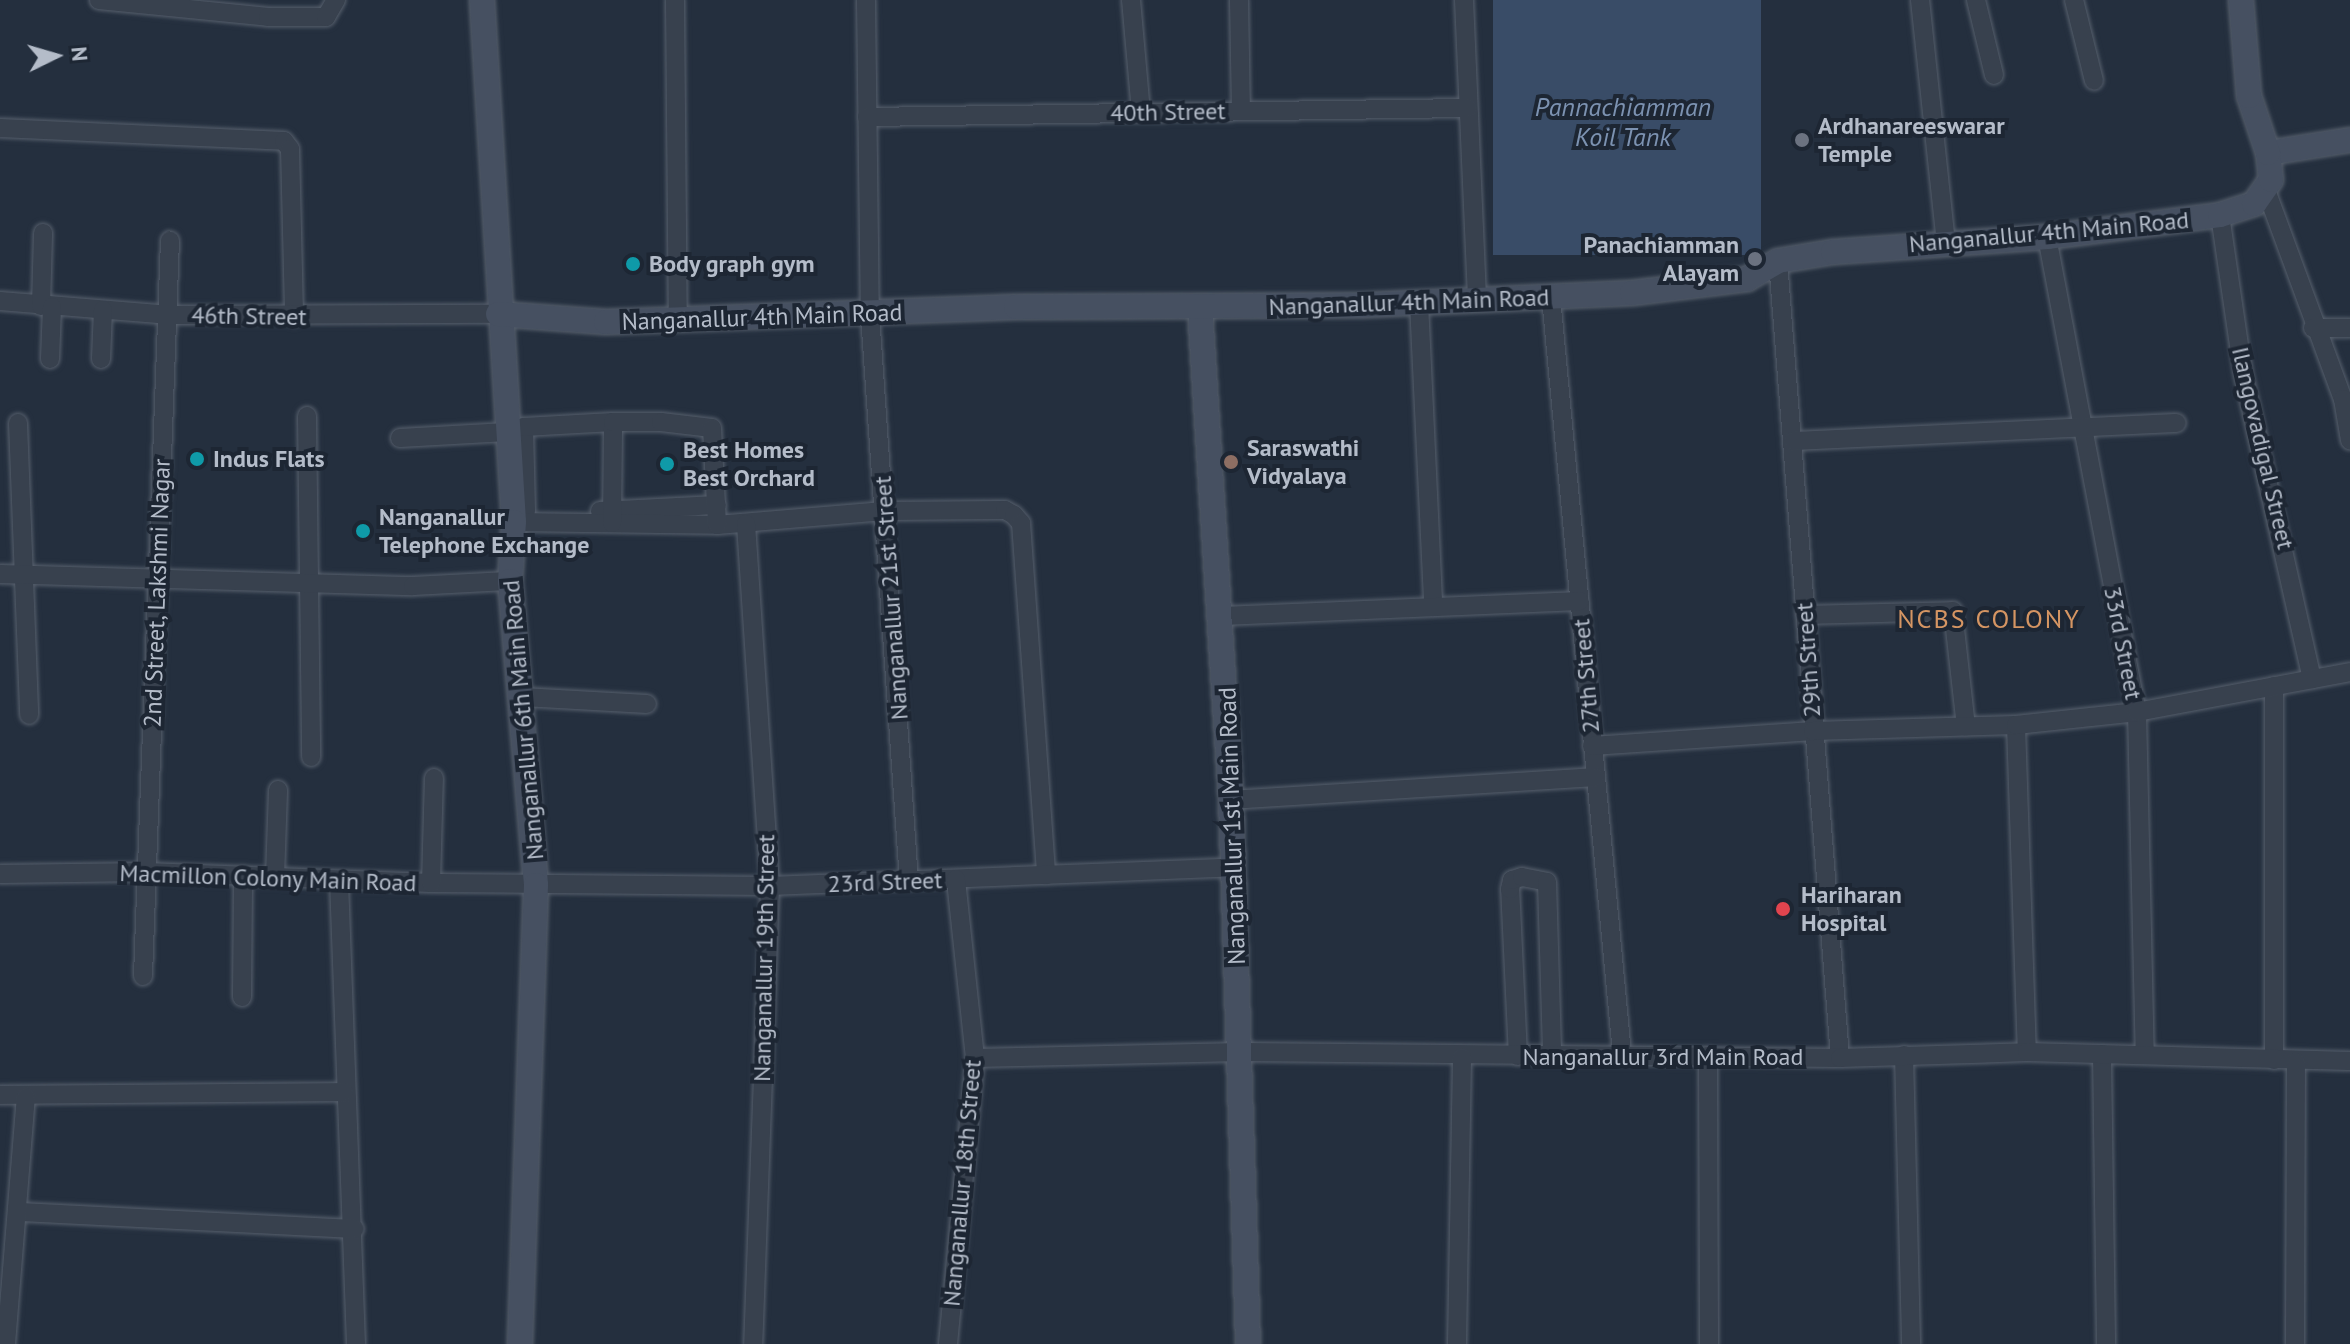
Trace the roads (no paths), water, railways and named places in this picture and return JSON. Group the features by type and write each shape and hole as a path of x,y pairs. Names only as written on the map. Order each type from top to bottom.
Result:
{"street":[{"path":"99,0 268,9 326,17 336,0"},
{"name":"Nanganallur 6th Main Road","path":"482,0 498,314 507,432 518,515 510,581 523,697 536,885 520,1344"},
{"path":"675,0 678,320"},
{"name":"Nanganallur 21st Street","path":"866,0 870,314 909,881"},
{"path":"1131,0 1141,113"},
{"path":"1239,0 1241,111"},
{"path":"1464,0 1477,297"},
{"path":"1920,0 1946,242"},
{"path":"1976,0 1994,75"},
{"path":"2074,0 2094,81"},
{"path":"2241,0 2249,96 2268,153 2271,180 2266,190 2313,328 2343,399 2350,440"},
{"name":"40th Street","path":"867,117 1468,108"},
{"path":"0,128 284,141 290,149 294,317"},
{"path":"2268,153 2350,140"},
{"name":"Nanganallur 4th Main Road","path":"498,314 606,322 1016,307 1200,309 1419,303 1477,297 1551,297 1713,286 1747,279 1778,261 1946,242 2047,237 2220,215 2254,204 2266,190"},
{"name":"Ilangovadigal Street","path":"2220,215 2243,373 2312,679"},
{"path":"43,233 50,359"},
{"name":"33rd Street","path":"2047,237 2137,712 2145,1054"},
{"name":"2nd Street, Lakshmi Nagar","path":"143,976 156,580 170,315 170,240"},
{"name":"29th Street","path":"1778,261 1840,1058"},
{"name":"27th Street","path":"1551,297 1622,1054"},
{"name":"46th Street","path":"0,301 170,315 498,314"},
{"path":"1419,303 1433,605"},
{"name":"Nanganallur 1st Main Road","path":"1200,309 1222,616 1231,800 1248,1344"},
{"path":"101,359 103,310"},
{"path":"2313,328 2350,328"},
{"path":"307,416 306,583 311,757"},
{"path":"717,525 712,428 613,422 524,427 518,515 612,517 717,525 884,511 1005,510 1021,523 1046,875"},
{"path":"612,517 613,422"},
{"path":"18,423 29,715"},
{"path":"1793,441 2177,423"},
{"path":"400,438 507,432"},
{"path":"612,517 717,505"},
{"name":"Nanganallur 19th Street","path":"746,524 770,886 753,1344"},
{"path":"0,574 306,583 510,581"},
{"path":"1222,616 1580,601"},
{"path":"1805,615 1953,611 1966,726"},
{"path":"1592,746 1813,731 2016,725 2137,712 2350,672"},
{"path":"2274,686 2274,1060"},
{"path":"523,697 647,704"},
{"path":"2016,725 2027,1052"},
{"path":"1231,800 1595,777"},
{"path":"431,883 434,778"},
{"path":"275,877 278,790"},
{"name":"23rd Street","path":"536,885 770,886 1234,867"},
{"name":"Macmillon Colony Main Road","path":"0,874 146,872 339,881 536,885"},
{"path":"242,997 243,875"},
{"path":"1518,1056 1510,889 1512,880 1522,877 1547,882 1552,1055"},
{"name":"Nanganallur 18th Street","path":"948,1344 975,1058 956,879"},
{"path":"339,881 344,1092 355,1229 356,1344"},
{"name":"Nanganallur 3rd Main Road","path":"975,1058 1241,1052 1462,1057 1622,1054 1840,1058 2027,1052 2296,1062 2350,1061"},
{"path":"2102,1054 2106,1344"},
{"path":"1904,1055 1911,1344"},
{"path":"1708,1056 1709,1344"},
{"path":"1457,1344 1462,1057"},
{"path":"2295,1344 2296,1062"},
{"path":"0,1095 344,1092"},
{"path":"2,1344 20,1212 26,1097"},
{"path":"20,1212 355,1229"}],"water":[{"name":"Pannachiamman Koil Tank","path":"1493,0 1761,0 1761,255 1493,255"}],"place":[{"name":"Ardhanareeswarar Temple","path":"1802,140"},
{"name":"Panachiamman Alayam","path":"1755,259"},
{"name":"Body graph gym","path":"633,264"},
{"name":"Indus Flats","path":"197,459"},
{"name":"Saraswathi Vidyalaya","path":"1231,462"},
{"name":"Best Homes Best Orchard","path":"667,464"},
{"name":"Nanganallur Telephone Exchange","path":"363,531"},
{"name":"Hariharan Hospital","path":"1783,909"}],"district":[{"name":"NCBS COLONY","path":"1989,619"}]}
